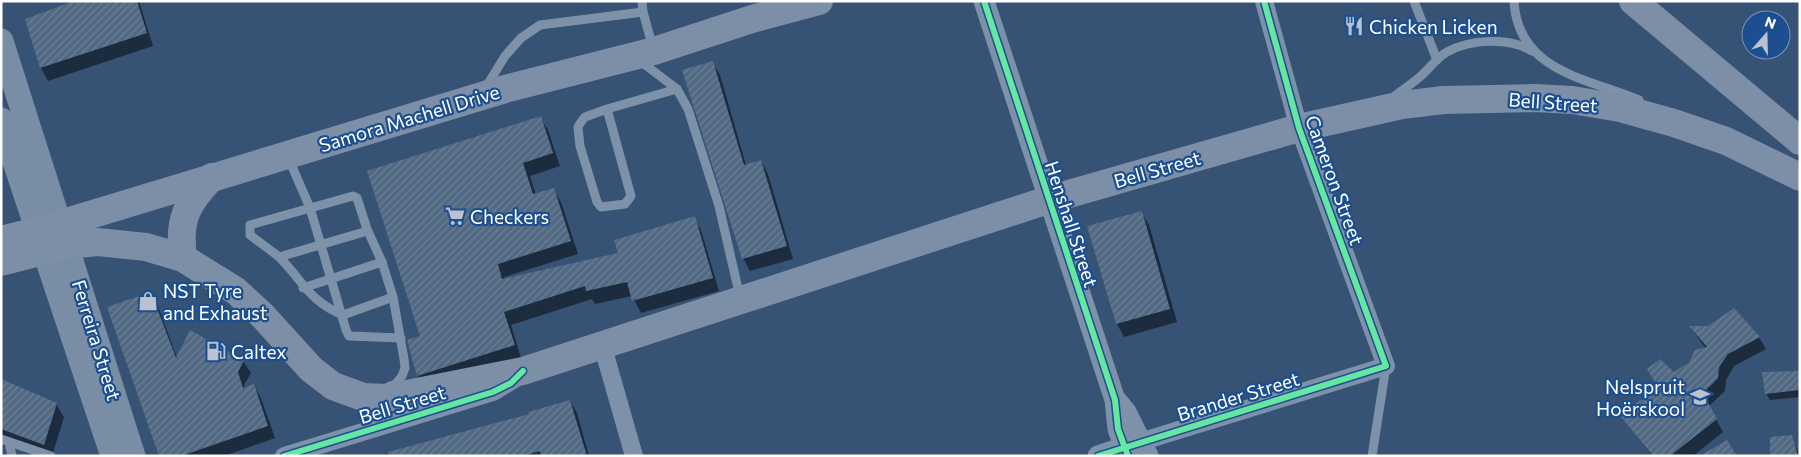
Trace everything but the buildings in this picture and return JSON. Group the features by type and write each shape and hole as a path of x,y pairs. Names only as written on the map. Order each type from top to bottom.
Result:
{"main road":[{"name":"Samora Machell Drive","path":"1,262 52,237 212,177 480,96 644,53 752,19 819,1"},
{"path":"1633,1 1800,140"},
{"path":"1,41 52,237"},
{"name":"Bell Street","path":"52,237 146,247 182,258 236,291 262,315 311,369 333,386 363,397 388,398 523,371 1048,200 1299,128 1402,105 1444,100 1535,98 1572,100 1620,108 1726,140 1800,177"},
{"path":"1770,115 1800,120"},
{"path":"1,120 52,237"},
{"path":"182,258 181,241 185,214 193,197 212,177"},
{"name":"Samora Machell Drive","path":"1,240 52,237"},
{"name":"Ferreira Street","path":"52,237 106,402 133,456"},
{"name":"Ferreira Street","path":"106,402 113,456"}],"street":[{"name":"Henshall Street","path":"984,1 1115,400 1116,418 1135,450"},
{"name":"Cameron Street","path":"1264,1 1299,128 1386,366"},
{"path":"602,344 634,456"},
{"name":"Brander Street","path":"1098,456 1135,450 1386,366"},
{"name":"Bell Street","path":"284,456 493,392 510,383 523,371"}],"lane":[{"path":"642,1 644,53 661,74 677,89 688,109 718,206 741,300"},
{"path":"1414,1 1436,60"},
{"path":"1514,1 1516,22 1521,35 1535,52 1557,69 1583,82 1644,103"},
{"path":"480,96 505,56 521,38 540,25 643,12"},
{"path":"1375,111 1422,75 1445,52 1458,47 1483,42 1507,42 1535,52"},
{"path":"607,109 631,196 625,204 605,208 601,207 597,202 580,146 578,127 585,117 607,109 677,89"},
{"path":"1653,107 1690,128"},
{"path":"287,154 310,208 349,336 401,338"},
{"path":"375,388 396,384 405,368 393,297 382,262 367,229 357,198 353,196 250,225 250,235 279,257 303,288 326,308 343,316 393,297"},
{"path":"279,257 364,232 367,229"},
{"path":"303,288 382,262"},
{"name":"Cameron Street","path":"1372,456 1386,366"},
{"path":"311,369 338,377"},
{"path":"5,440 12,456"},
{"path":"5,440 51,456"}],"cycle path":[{"path":"984,1 1115,400 1118,429 1128,456"},
{"path":"1098,456 1386,366 1299,128 1264,1"},
{"path":"284,456 493,392 511,383 523,371"}],"place":[{"name":"Chicken Licken","path":"1354,26"},
{"name":"Checkers","path":"455,216"},
{"name":"NST Tyre and Exhaust","path":"148,301"},
{"name":"Caltex","path":"216,351"},
{"name":"Nelspruit Hoërskool","path":"1700,397"}]}
